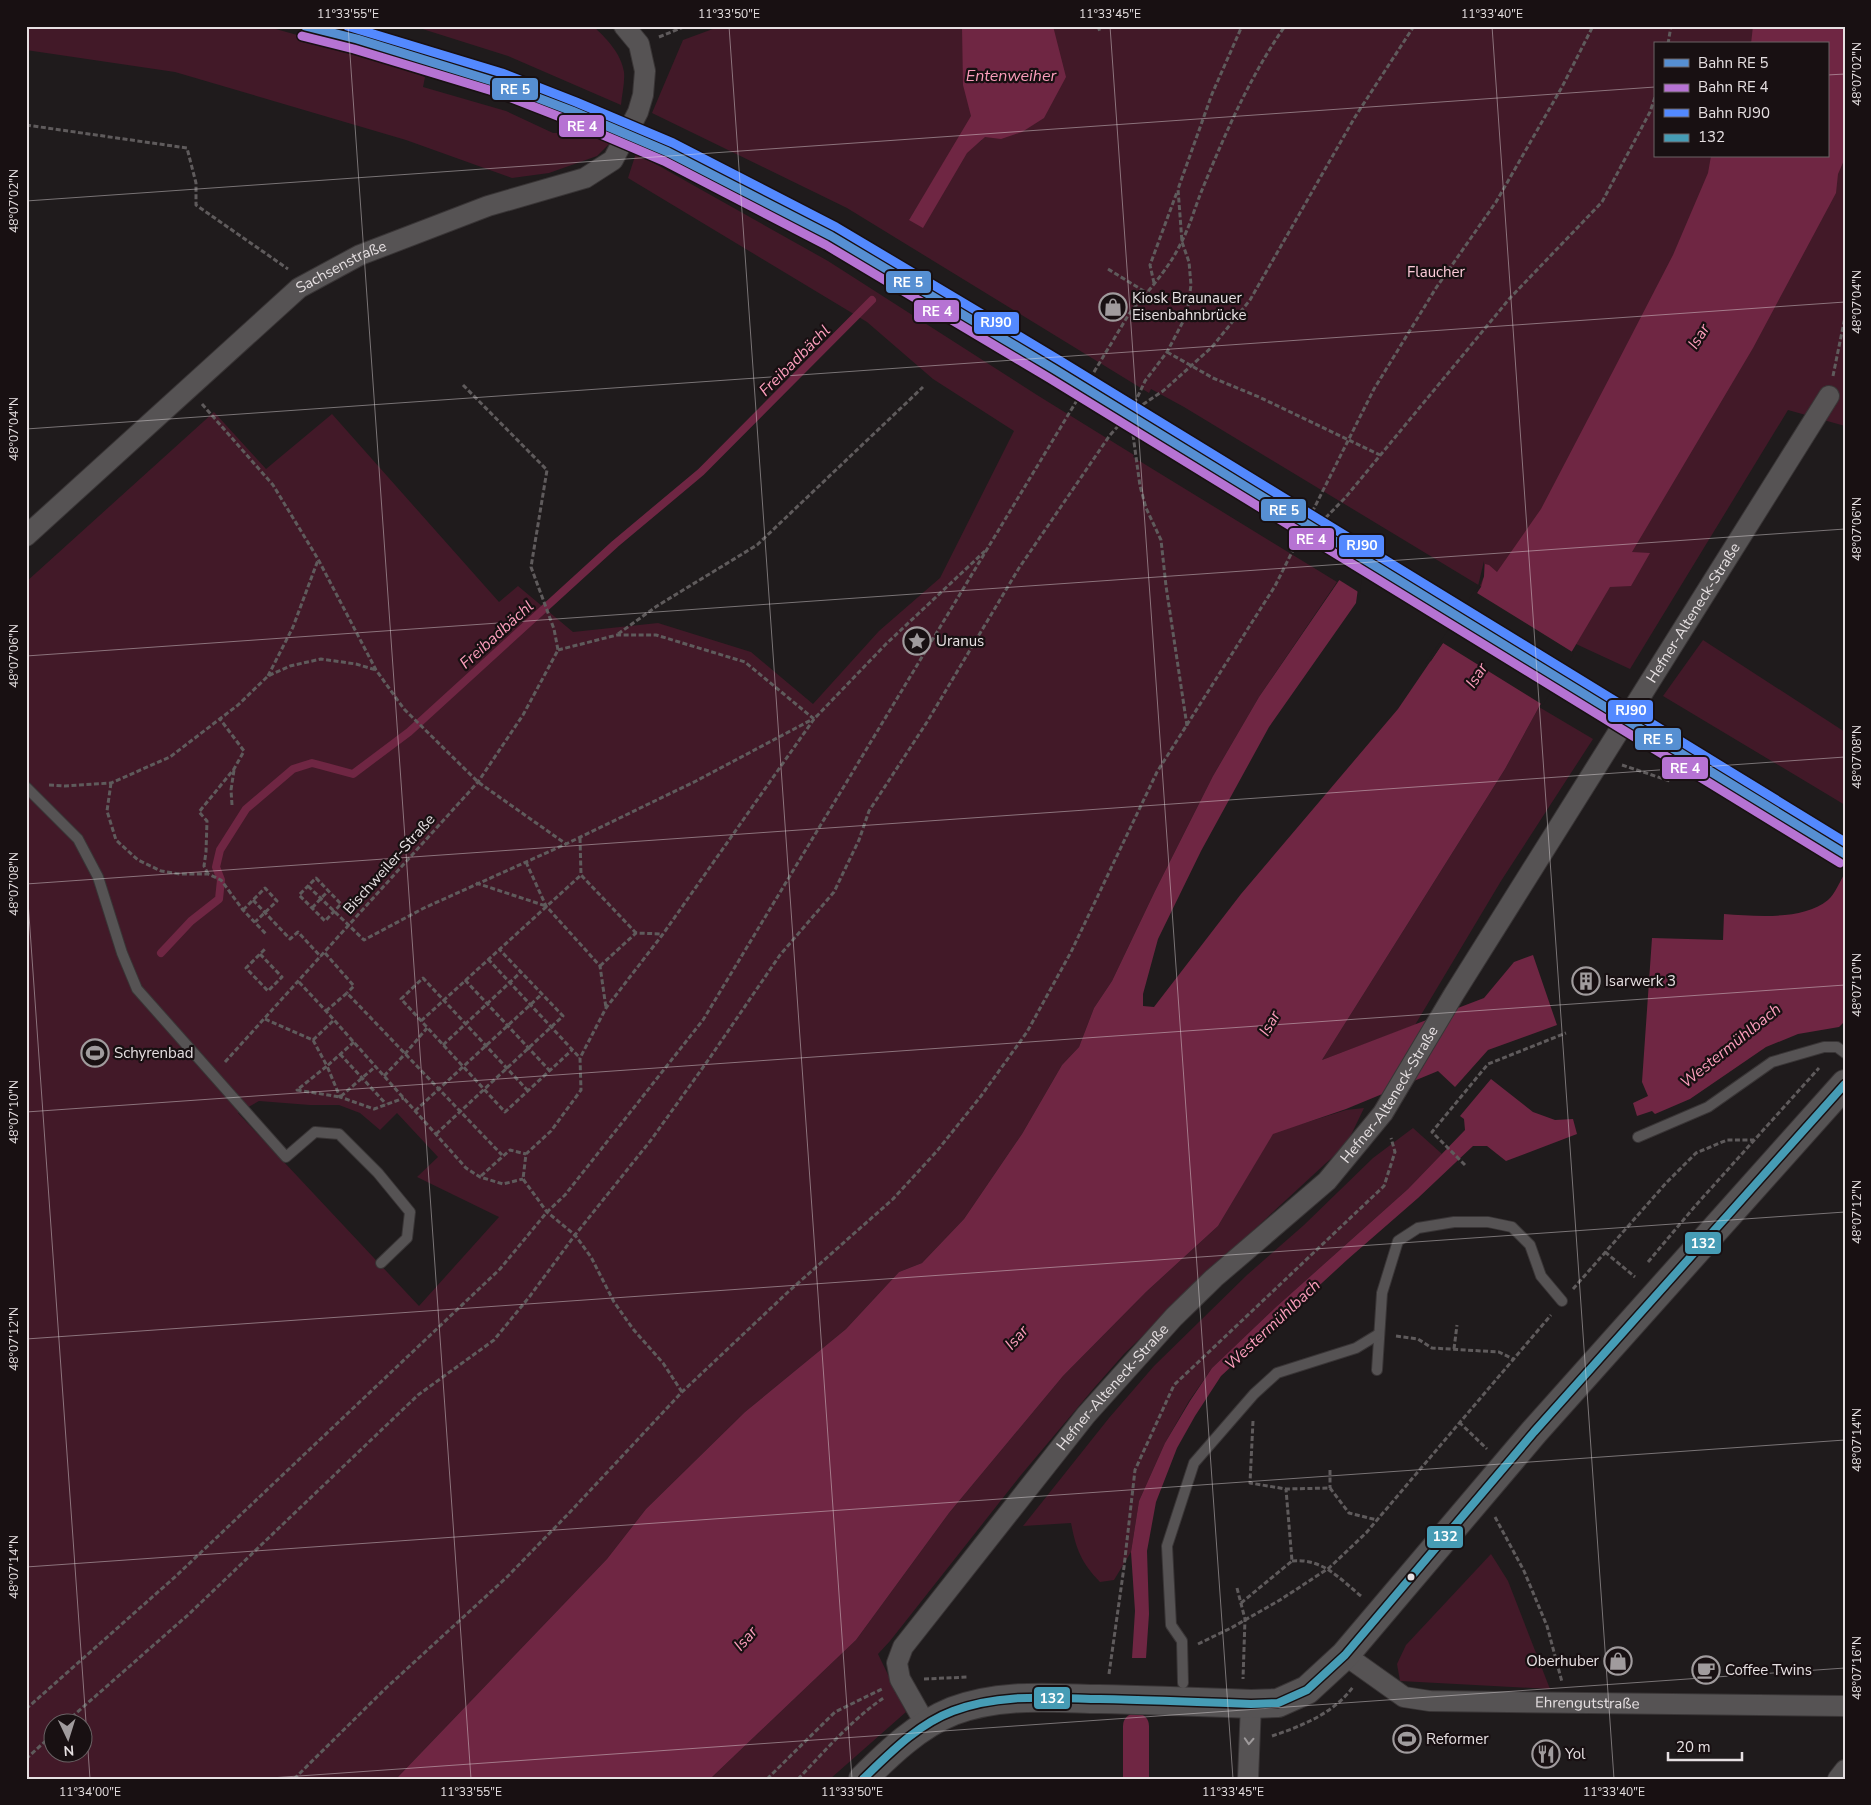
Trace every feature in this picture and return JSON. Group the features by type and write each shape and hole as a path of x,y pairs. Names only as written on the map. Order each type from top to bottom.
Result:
{"main road":[{"path":"863,1779 885,1758 926,1725 953,1712 987,1700 1247,1694 1278,1703 1308,1690 1345,1655 1534,1432 1845,1084"}],"street":[{"path":"624,26 639,44"},
{"name":"Sachsenstraße","path":"26,536 300,288 360,255 488,206 585,178 614,160 638,112 643,95 645,71 639,44"},
{"name":"Hefner-Alteneck-Straße","path":"901,1682 897,1663 904,1646 1086,1414 1174,1317 1214,1278 1327,1181 1383,1114 1454,994 1829,396"},
{"name":"Ehrengutstraße","path":"1345,1655 1404,1697 1430,1702 1845,1706"},
{"path":"901,1682 926,1725"},
{"path":"1247,1694 1248,1779"},
{"path":"1838,1779 1845,1770"}],"lane":[{"path":"26,787 78,839 98,878 122,953 137,989 286,1157 315,1132 340,1134 378,1174 410,1212 407,1238 381,1263"},
{"path":"1638,1137 1708,1107 1772,1062 1824,1047 1837,1047 1845,1053"},
{"path":"1377,1370 1382,1293 1398,1241 1418,1228 1454,1222 1488,1222 1512,1227 1530,1245 1541,1276 1562,1301"},
{"path":"1183,1683 1182,1641 1171,1625 1167,1546 1194,1463 1254,1394 1277,1373 1356,1348 1379,1334"}],"path":[{"path":"639,44 686,26"},
{"path":"1098,26 1100,32"},
{"path":"1154,284 1150,265 1212,94 1242,26"},
{"path":"26,1709 176,1576 493,1276 547,1212 565,1195 703,1020 1129,314 1165,270 1182,242 1202,189 1243,98 1269,48 1285,26"},
{"path":"77,1712 189,1614 418,1395 494,1340 651,1140 780,955 834,892 859,840 869,811 927,722 1019,568 1110,435 1130,413 1163,391 1212,347 1250,300 1356,117 1414,26"},
{"path":"294,1779 386,1688 507,1577 682,1392 788,1292 893,1198 937,1151 981,1096 1026,1032 1067,960 1157,772 1187,728 1275,586 1374,389 1436,288 1496,202 1562,87 1593,26"},
{"path":"1668,42 1671,26"},
{"path":"1292,552 1345,498 1510,298 1602,202 1650,112 1654,99"},
{"path":"26,125 187,148 196,183 196,205 294,272 300,288"},
{"path":"1178,189 1182,242 1189,262 1191,285 1187,314 1167,352 1145,381 1130,413 1140,486 1146,508 1161,540 1187,728"},
{"path":"1108,269 1147,293"},
{"path":"1829,396 1845,317"},
{"path":"1167,352 1191,367 1380,455"},
{"path":"463,385 547,470 530,567 552,623 558,650 617,635 656,635 745,662 814,719"},
{"path":"617,635 657,606 757,545 923,388"},
{"path":"188,389 273,485 318,559 376,670 404,709 478,782 566,844"},
{"path":"682,1392 663,1363 614,1302 591,1257 575,1235 547,1212 523,1178 526,1154 551,1131 581,1090 580,1058 606,1008 663,934 814,719 886,644 989,547"},
{"path":"44,784 64,786 111,783 170,757 238,706 268,676 293,627 318,559"},
{"name":"Bischweiler-Straße","path":"212,1074 299,982 478,782 523,715 558,650"},
{"path":"268,676 290,666 321,659 356,664 376,670"},
{"path":"208,874 204,866 207,821 199,812 234,769 244,751 220,719"},
{"path":"308,886 364,940 424,908 580,838 696,781 814,719"},
{"path":"1602,759 1670,781"},
{"path":"232,806 231,790 234,769"},
{"path":"111,783 107,811 116,840 138,860 161,871 180,874 208,874 221,880 243,910 266,934"},
{"path":"580,838 581,875 636,933 663,934"},
{"path":"526,862 546,906 600,966 606,1008"},
{"path":"421,1021 581,875"},
{"path":"316,878 342,904 325,921 299,896 308,886 316,878"},
{"path":"476,884 546,906"},
{"path":"243,910 265,888 277,901 255,922"},
{"path":"312,908 328,891"},
{"path":"253,900 290,939 298,932 321,957"},
{"path":"600,966 636,933"},
{"path":"260,954 282,976 268,991 246,968 260,954 265,949"},
{"path":"436,1134 563,1016 499,949"},
{"path":"325,953 354,986 326,1011"},
{"path":"488,959 580,1058"},
{"path":"442,1045 521,972"},
{"path":"528,1091 424,978 400,999 505,1112 550,1071 572,1050"},
{"path":"465,980 550,1071"},
{"path":"299,982 466,1168 480,1177 503,1184 523,1178"},
{"path":"347,993 502,1154"},
{"path":"416,1111 542,994"},
{"path":"265,1019 313,1040 327,1066 340,1097"},
{"path":"313,1040 334,1020"},
{"path":"384,1076 427,1028"},
{"path":"1466,1165 1432,1132 1488,1064 1566,1033"},
{"path":"354,1042 297,1090 340,1097 374,1109 404,1098"},
{"path":"340,1054 386,1104"},
{"path":"340,1097 376,1066"},
{"path":"1108,1679 1124,1567 1135,1470 1174,1385 1384,1186 1395,1152 1383,1114"},
{"path":"1194,1646 1231,1628 1245,1618 1280,1600 1328,1568 1366,1533 1562,1301 1666,1183 1696,1154 1727,1140 1754,1140"},
{"path":"480,1177 502,1154 510,1150 526,1154"},
{"path":"1605,1252 1635,1277"},
{"path":"1454,1350 1457,1326"},
{"path":"1379,1334 1418,1339 1432,1348 1499,1352 1513,1359"},
{"path":"1254,1394 1250,1482 1286,1490 1330,1488"},
{"path":"1459,1422 1489,1451"},
{"path":"1330,1470 1330,1488 1349,1512 1377,1520"},
{"path":"1286,1490 1292,1561"},
{"path":"1494,1516 1524,1571 1547,1626 1568,1704"},
{"path":"1241,1603 1292,1561 1305,1559 1328,1568 1364,1598"},
{"path":"1237,1588 1245,1618 1247,1694"},
{"path":"767,1779 835,1712 901,1682"},
{"path":"798,1779 846,1730 901,1682"},
{"path":"26,1759 42,1744"}],"green space":[{"path":"26,26 265,26 358,52 425,77 423,87 506,111 553,133 582,132 611,142 597,156 549,173 512,178 406,140 175,72 26,50"},
{"path":"413,26 593,26 612,46 620,58 624,72 621,105 508,56"},
{"name":"Flaucher","path":"721,26 1845,26 1845,426 1788,410 1630,669 1576,644 1184,407 1151,389 1149,393 847,208 652,113 683,40","holes":["964,130 982,140 967,152 909,220"]},
{"path":"636,153 828,261 1134,455 1133,457 1337,582 1259,697 1213,776 1112,981 1094,1008 1079,1047 1062,1065 1022,1134 964,1219 922,1263 899,1272 846,1329 745,1412 646,1509 607,1559 396,1779 26,1779 26,582 214,412 266,469 332,414 499,602 518,586 573,632 658,623 751,652 813,704 879,631 940,578 1014,431 933,379 867,322 628,178","holes":["259,1101 339,1105 360,1113 380,1130 397,1113 438,1157 417,1177 499,1217 419,1306 238,1113"]},
{"path":"1703,640 1845,732 1845,805 1663,696"},
{"path":"1539,707 1593,739 1501,881 1415,1025 1322,1060 1505,769"},
{"path":"1364,1108 1351,1135 1339,1151 1220,1261 1124,1354 1021,1475 878,1654 906,1712 830,1779 710,1779 856,1640 949,1513 1063,1376 1146,1292 1218,1226 1273,1133 1346,1110"},
{"path":"1413,1128 1442,1154 1408,1189 1276,1307 1212,1368 1189,1401 1165,1443 1139,1501 1131,1552 1114,1580 1100,1582 1088,1568 1077,1548 1071,1523 1023,1526 1109,1418 1154,1366 1247,1275 1304,1225 1373,1158"},
{"path":"1491,1554 1508,1581 1550,1689 1400,1681 1397,1664 1406,1645"}],"water":[{"name":"Entenweiher","path":"962,26 1053,26 1066,77 1044,118 1022,132 1001,139 985,137 967,153 923,228 909,220 971,116 963,85"},
{"name":"Isar","path":"1753,26 1845,26 1845,158 1838,174 1836,193 1753,348 1632,552 1650,553 1631,586 1610,587 1539,707 1505,769 1322,1060 1484,998 1514,962 1533,955 1557,1025 1488,1050 1455,1087 1438,1071 1346,1109 1273,1134 1218,1226 1146,1292 1063,1376 949,1513 856,1640 710,1779 396,1779 607,1559 646,1509 745,1412 846,1329 899,1272 922,1263 964,1219 1022,1134 1062,1065 1079,1047 1094,1008 1112,981 1213,776 1259,697 1364,544 1356,603 1269,727 1201,851 1158,939 1143,994 1143,1006 1154,1007 1241,894 1398,709 1481,587 1485,564 1497,572 1541,509 1673,255 1708,173 1711,158 1828,158 1828,42 1751,42"},
{"path":"1845,873 1845,1021 1839,1027 1798,1034 1766,1047 1690,1099 1655,1114 1652,1111 1637,1116 1633,1103 1648,1096 1642,1082 1652,938 1723,940 1724,914 1778,916 1817,907 1831,897"},
{"path":"1491,1079 1533,1112 1555,1120 1573,1119 1577,1134 1506,1161 1487,1146 1473,1146 1221,1376 1177,1448 1156,1502 1147,1551 1149,1614 1146,1658 1132,1658 1135,1611 1131,1552 1139,1501 1165,1443 1190,1401 1212,1368 1276,1307 1408,1189 1465,1130 1464,1119 1460,1116"}],"pier":[{"path":"1364,541 1366,544 1360,593 1336,578"},
{"path":"1484,561 1484,576 1477,593 1574,653 1543,705 1443,643 1431,661 1425,664 1478,586"}],"waterway":[{"name":"Freibadbächl","path":"161,953 191,921 219,899 221,880 216,867 220,850 246,809 293,769 312,763 353,774 409,732 615,544 701,472 872,300"},
{"name":"Westermühlbach","path":"1136,1726 1136,1779"}],"transit line":[{"path":"305,26 357,39 499,83 572,111 668,152 831,236 1054,369 1845,854"},
{"path":"302,36 354,49 496,92 568,120 664,161 826,245 1049,378 1840,863"},
{"name":"132","path":"863,1779 905,1740 928,1723 953,1711 989,1701 1044,1698 1251,1704 1278,1703 1307,1690 1345,1655 1534,1432 1845,1084"}],"rail line":[{"name":"RJ90","path":"347,26 502,73 576,102 673,143 836,227 1059,360 1845,842"}],"place":[{"name":"Kiosk Braunauer Eisenbahnbrücke","path":"1113,307"},
{"name":"Uranus","path":"917,641"},
{"name":"Isarwerk 3","path":"1586,981"},
{"name":"Schyrenbad","path":"95,1053"},
{"name":"Oberhuber","path":"1618,1661"},
{"name":"Coffee Twins","path":"1706,1670"},
{"name":"Reformer","path":"1407,1739"},
{"name":"Yol","path":"1546,1754"}]}
